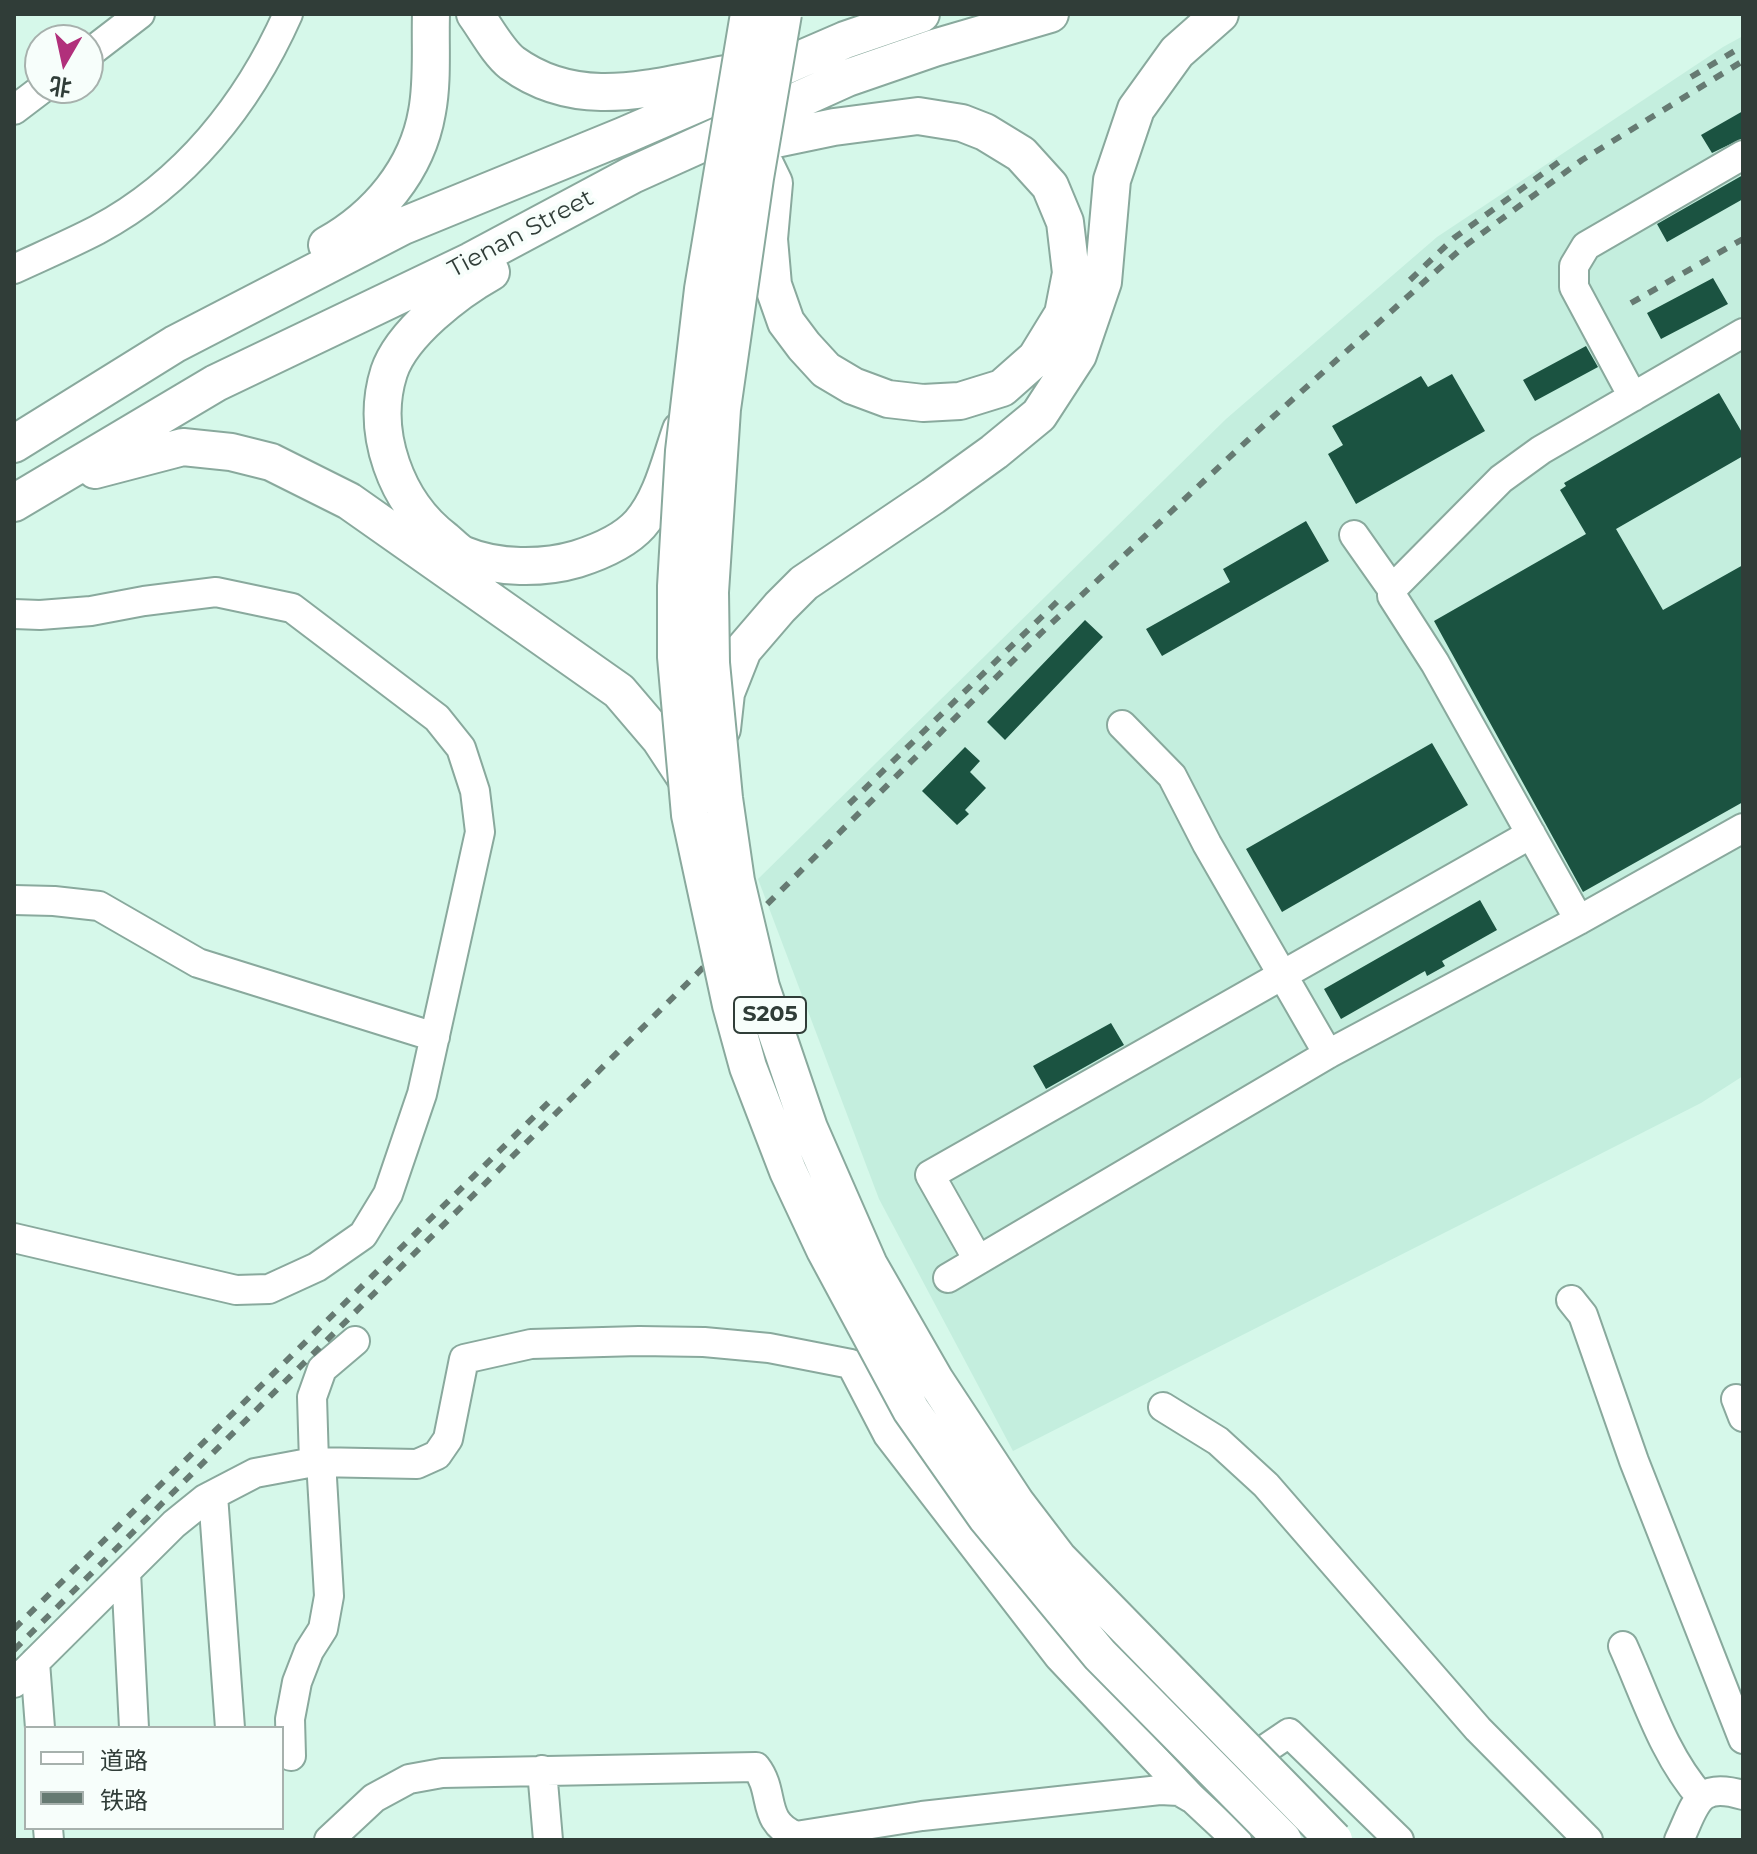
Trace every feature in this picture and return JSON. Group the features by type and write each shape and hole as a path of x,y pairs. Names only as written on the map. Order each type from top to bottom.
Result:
{"main road":[{"path":"241,310 293,264 345,235 396,187 413,157 427,112 431,14"},
{"path":"475,14 510,62 558,88 617,94 794,61"},
{"name":"S205","path":"749,14 703,289 684,451 676,586 676,657 690,815 731,1005 748,1067 788,1171 825,1250 911,1410 986,1517 1100,1655 1283,1840"},
{"name":"S205","path":"783,14 759,152 722,409 710,592 711,663 719,750 736,881 761,987 809,1128 869,1265 935,1380 1016,1503 1058,1558 1334,1840"},
{"name":"Tienan Street","path":"14,444 175,344 403,226 845,40 921,14"},
{"name":"Tienan Street","path":"14,503 216,383 471,261 661,162 847,78 934,48 1050,14"},
{"path":"719,750 726,693 743,650 780,607 804,583 933,496 1039,415 1078,355 1103,282 1112,180 1136,109 1177,52 1220,14"},
{"path":"661,162 834,127 918,116 962,123 985,132 1021,154 1050,186 1065,222 1071,273 1063,314 1036,358 1002,388 960,401 923,403 888,399 853,386 826,370 786,322 773,285 769,239 774,183 759,152"},
{"path":"585,201 560,232 465,287 425,321 390,371 384,405 384,438 406,498 432,530 463,554 509,565 552,566 603,551 639,525 653,504 689,406"},
{"path":"51,483 183,447 231,452 271,462 349,501 619,691 660,739 687,780"}],"street":[{"path":"104,42 140,14"},
{"path":"14,269 99,229 164,185 208,143 251,86 288,14"},
{"path":"1633,397 1574,287 1574,266 1586,246 1743,155"},
{"path":"1392,589 1501,479 1541,450 1743,333"},
{"path":"1354,535 1392,589 1392,596 1435,663 1579,920"},
{"path":"14,614 91,611 216,592 292,608 437,718 461,748 475,791 480,832 422,1094 388,1194 363,1235 317,1267 269,1289 236,1290 14,1238"},
{"path":"1122,725 1172,776 1207,844 1328,1054"},
{"path":"948,1278 1328,1054 1743,828"},
{"path":"978,1260 930,1175 1531,834"},
{"path":"14,900 99,906 198,963 435,1037"},
{"path":"1571,1300 1583,1315 1634,1461 1743,1739"},
{"path":"291,1756 290,1719 297,1682 309,1651 323,1629 329,1596 312,1397 322,1369 355,1341"},
{"path":"14,1683 174,1524 213,1495 255,1473 317,1461 417,1464 437,1455 448,1439 464,1359 531,1344 704,1342 769,1348 851,1364 888,1435 1059,1657 1192,1798 1237,1840"},
{"path":"1163,1407 1218,1441 1266,1485 1478,1729 1588,1840"},
{"path":"213,1495 230,1726"},
{"path":"126,1572 134,1726"},
{"path":"1623,1646 1669,1749 1687,1782 1701,1797"},
{"path":"35,1662 40,1726"},
{"path":"1192,1798 1289,1733 1399,1840"},
{"path":"329,1840 374,1798 409,1779 442,1773 756,1767 764,1778 771,1814 782,1830 796,1836 922,1828 1160,1790 1179,1791 1192,1798"},
{"path":"542,1770 548,1840"},
{"path":"1679,1840 1696,1801 1709,1791 1730,1791 1743,1795"}],"shaded area":[{"path":"1743,36 1743,1076 1701,1103 1013,1451 879,1199 758,879 1226,419 1437,237"}],"building":[{"path":"1743,111 1743,138 1712,153 1701,135"},
{"path":"1743,175 1743,199 1667,242 1657,224"},
{"path":"1713,278 1728,304 1661,339 1647,313"},
{"path":"1586,346 1598,367 1535,401 1523,380"},
{"path":"1452,374 1485,431 1356,504 1328,454 1343,445 1332,426 1421,376 1428,387"},
{"path":"1719,393 1743,434 1743,456 1616,529 1663,610 1743,565 1743,802 1583,892 1434,621 1586,534 1560,490 1566,486 1564,483"},
{"path":"1306,521 1329,561 1162,656 1146,629 1230,582 1223,569"},
{"path":"1085,620 1103,637 1005,740 987,722"},
{"path":"1432,743 1468,805 1282,912 1246,849"},
{"path":"965,747 980,761 970,772 986,788 965,810 969,814 957,825 922,791"},
{"path":"1480,900 1497,930 1442,961 1445,966 1427,976 1425,971 1341,1019 1324,989"},
{"path":"1111,1023 1124,1045 1046,1089 1033,1066"}],"railway":[{"path":"1691,77 1743,46"},
{"path":"14,1650 1040,634 1264,425 1462,248 1582,160 1743,61"},
{"path":"1410,280 1454,238 1560,161"},
{"path":"1631,303 1743,239"},
{"path":"849,804 1061,598"},
{"path":"14,1629 551,1100"}]}
